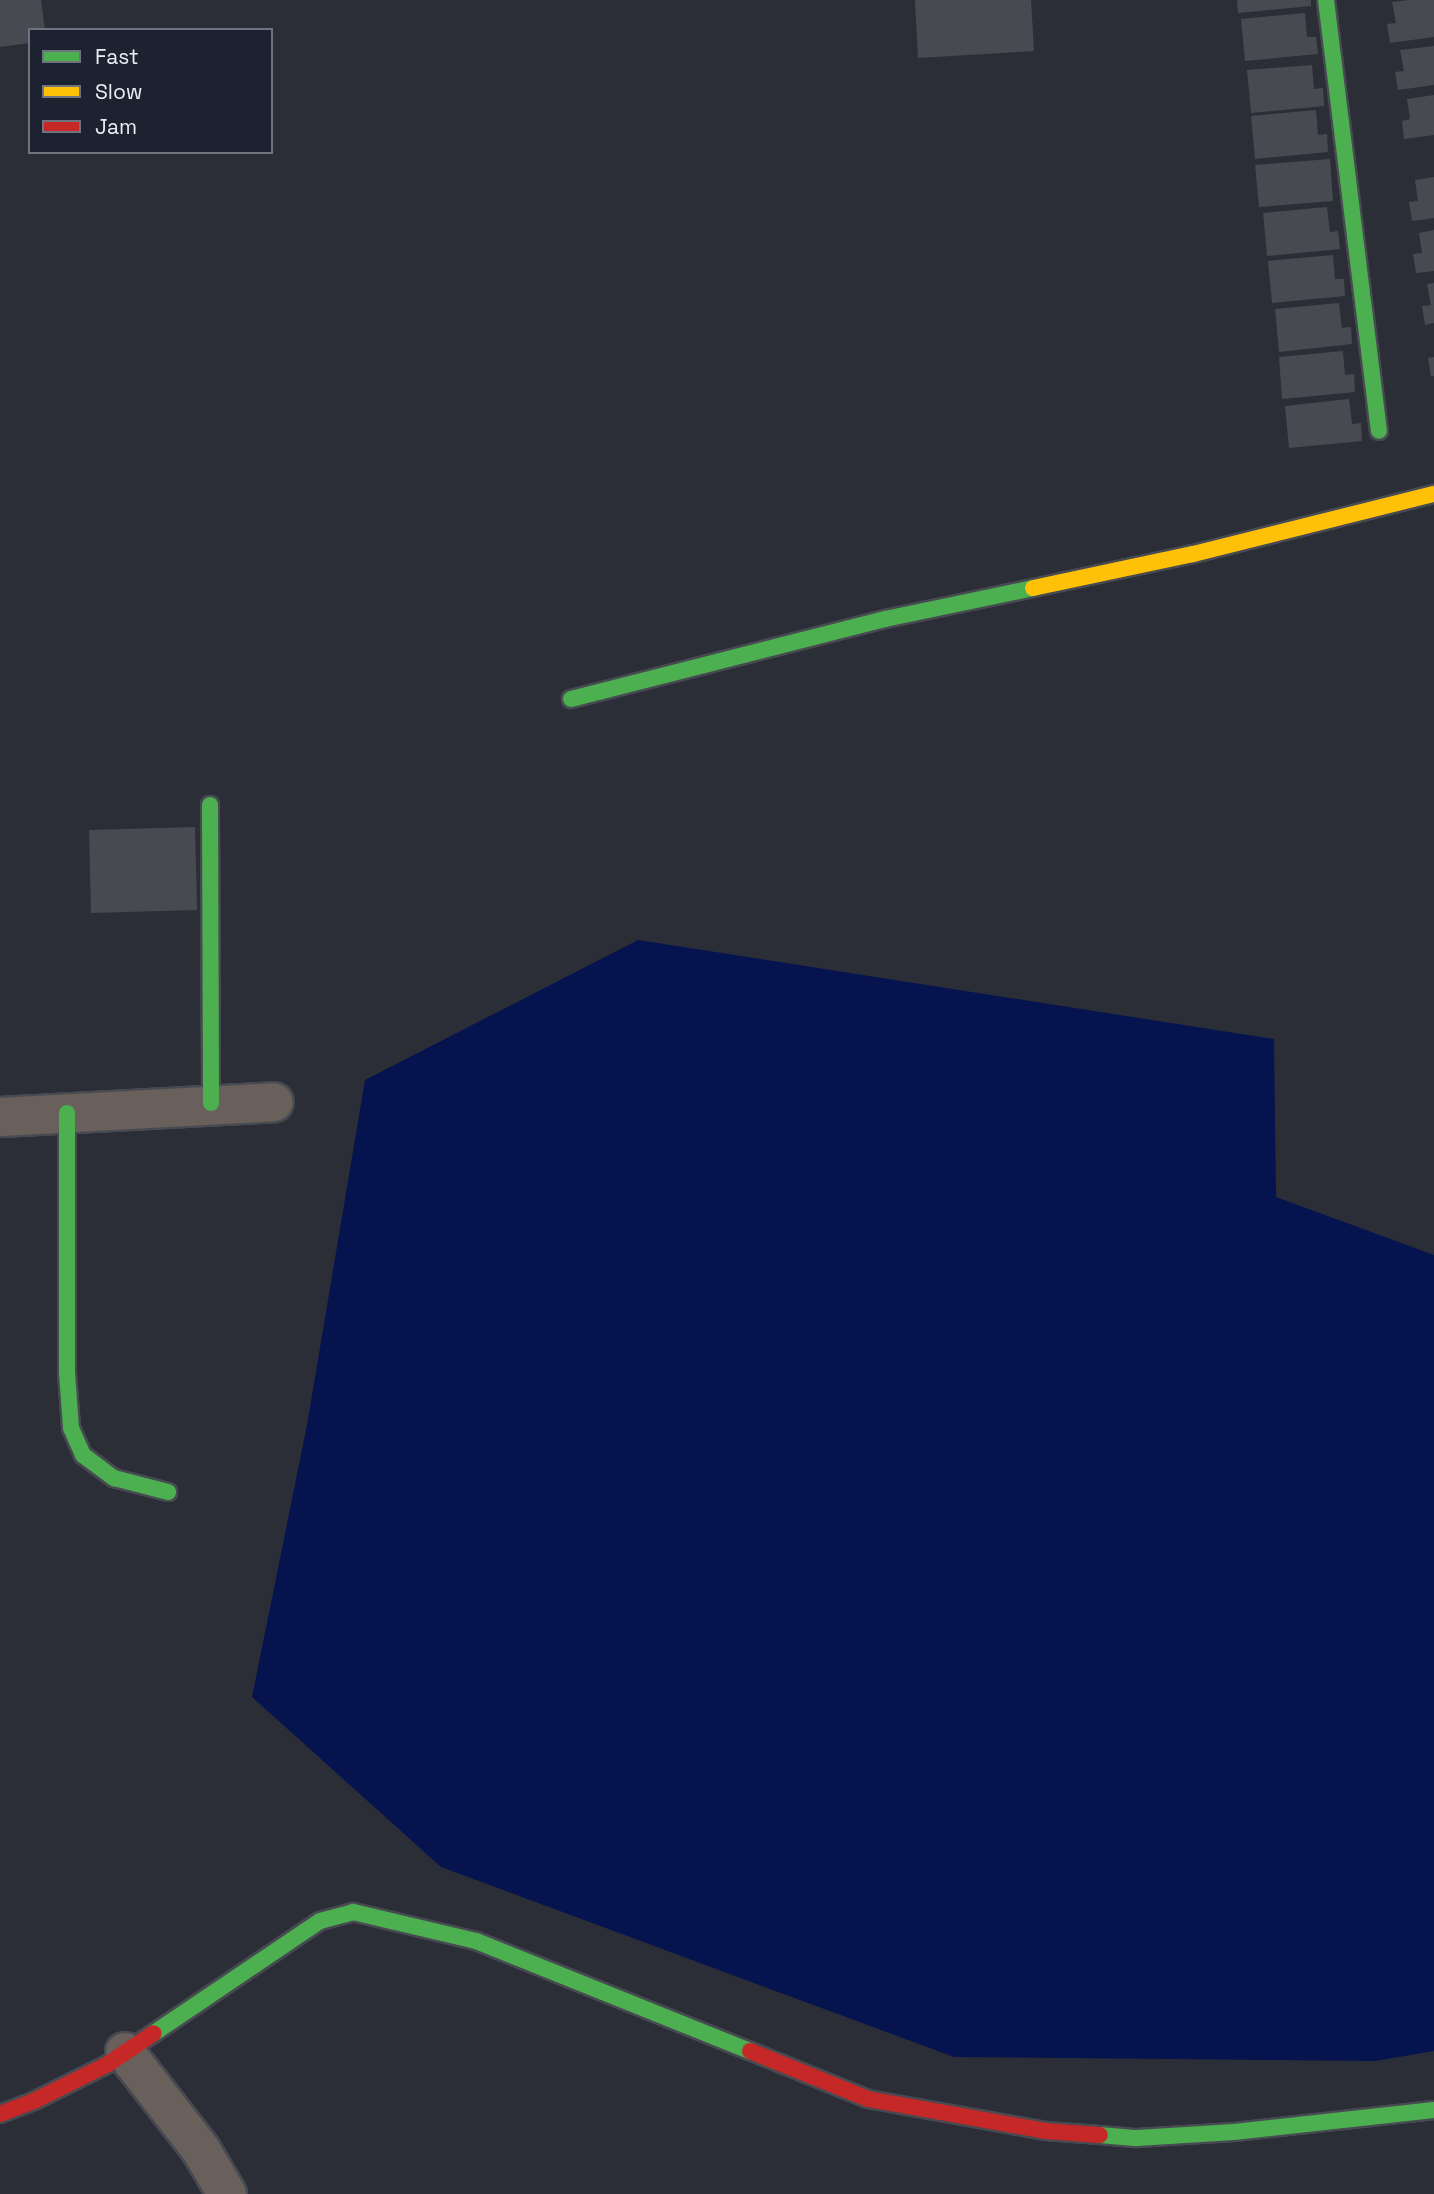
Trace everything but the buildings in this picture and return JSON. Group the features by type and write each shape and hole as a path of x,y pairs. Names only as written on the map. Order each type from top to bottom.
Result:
{"street":[{"path":"1326,0 1379,431"},
{"path":"571,699 886,619 1193,554 1434,494"},
{"path":"210,806 211,1103"},
{"path":"0,1117 211,1103 274,1102"},
{"path":"67,1113 67,1373 71,1428 83,1455 114,1478 168,1492"},
{"path":"0,2114 34,2101 125,2052 320,1921 353,1912 476,1941 868,2099 1045,2131 1137,2138 1234,2132 1434,2110"},
{"path":"125,2052 201,2150 227,2194"}],"shaded area":[{"path":"638,940 1274,1039 1276,1197 1434,1255 1434,2051 1375,2061 954,2057 441,1867 252,1697 307,1425 365,1080"}],"traffic: fast":[{"path":"1326,0 1379,431"},
{"path":"571,699 885,619 1033,588"},
{"path":"210,805 211,1103"},
{"path":"67,1113 67,1373 71,1428 83,1455 114,1478 168,1492"},
{"path":"154,2033 320,1921 353,1912 476,1941 750,2051"},
{"path":"1100,2135 1137,2138 1234,2132 1434,2110"}],"traffic: slow":[{"path":"1033,588 1193,554 1434,494"}],"traffic: jam":[{"path":"0,2114 34,2101 108,2064 154,2033"},
{"path":"750,2051 868,2099 1045,2131 1100,2135"}]}
